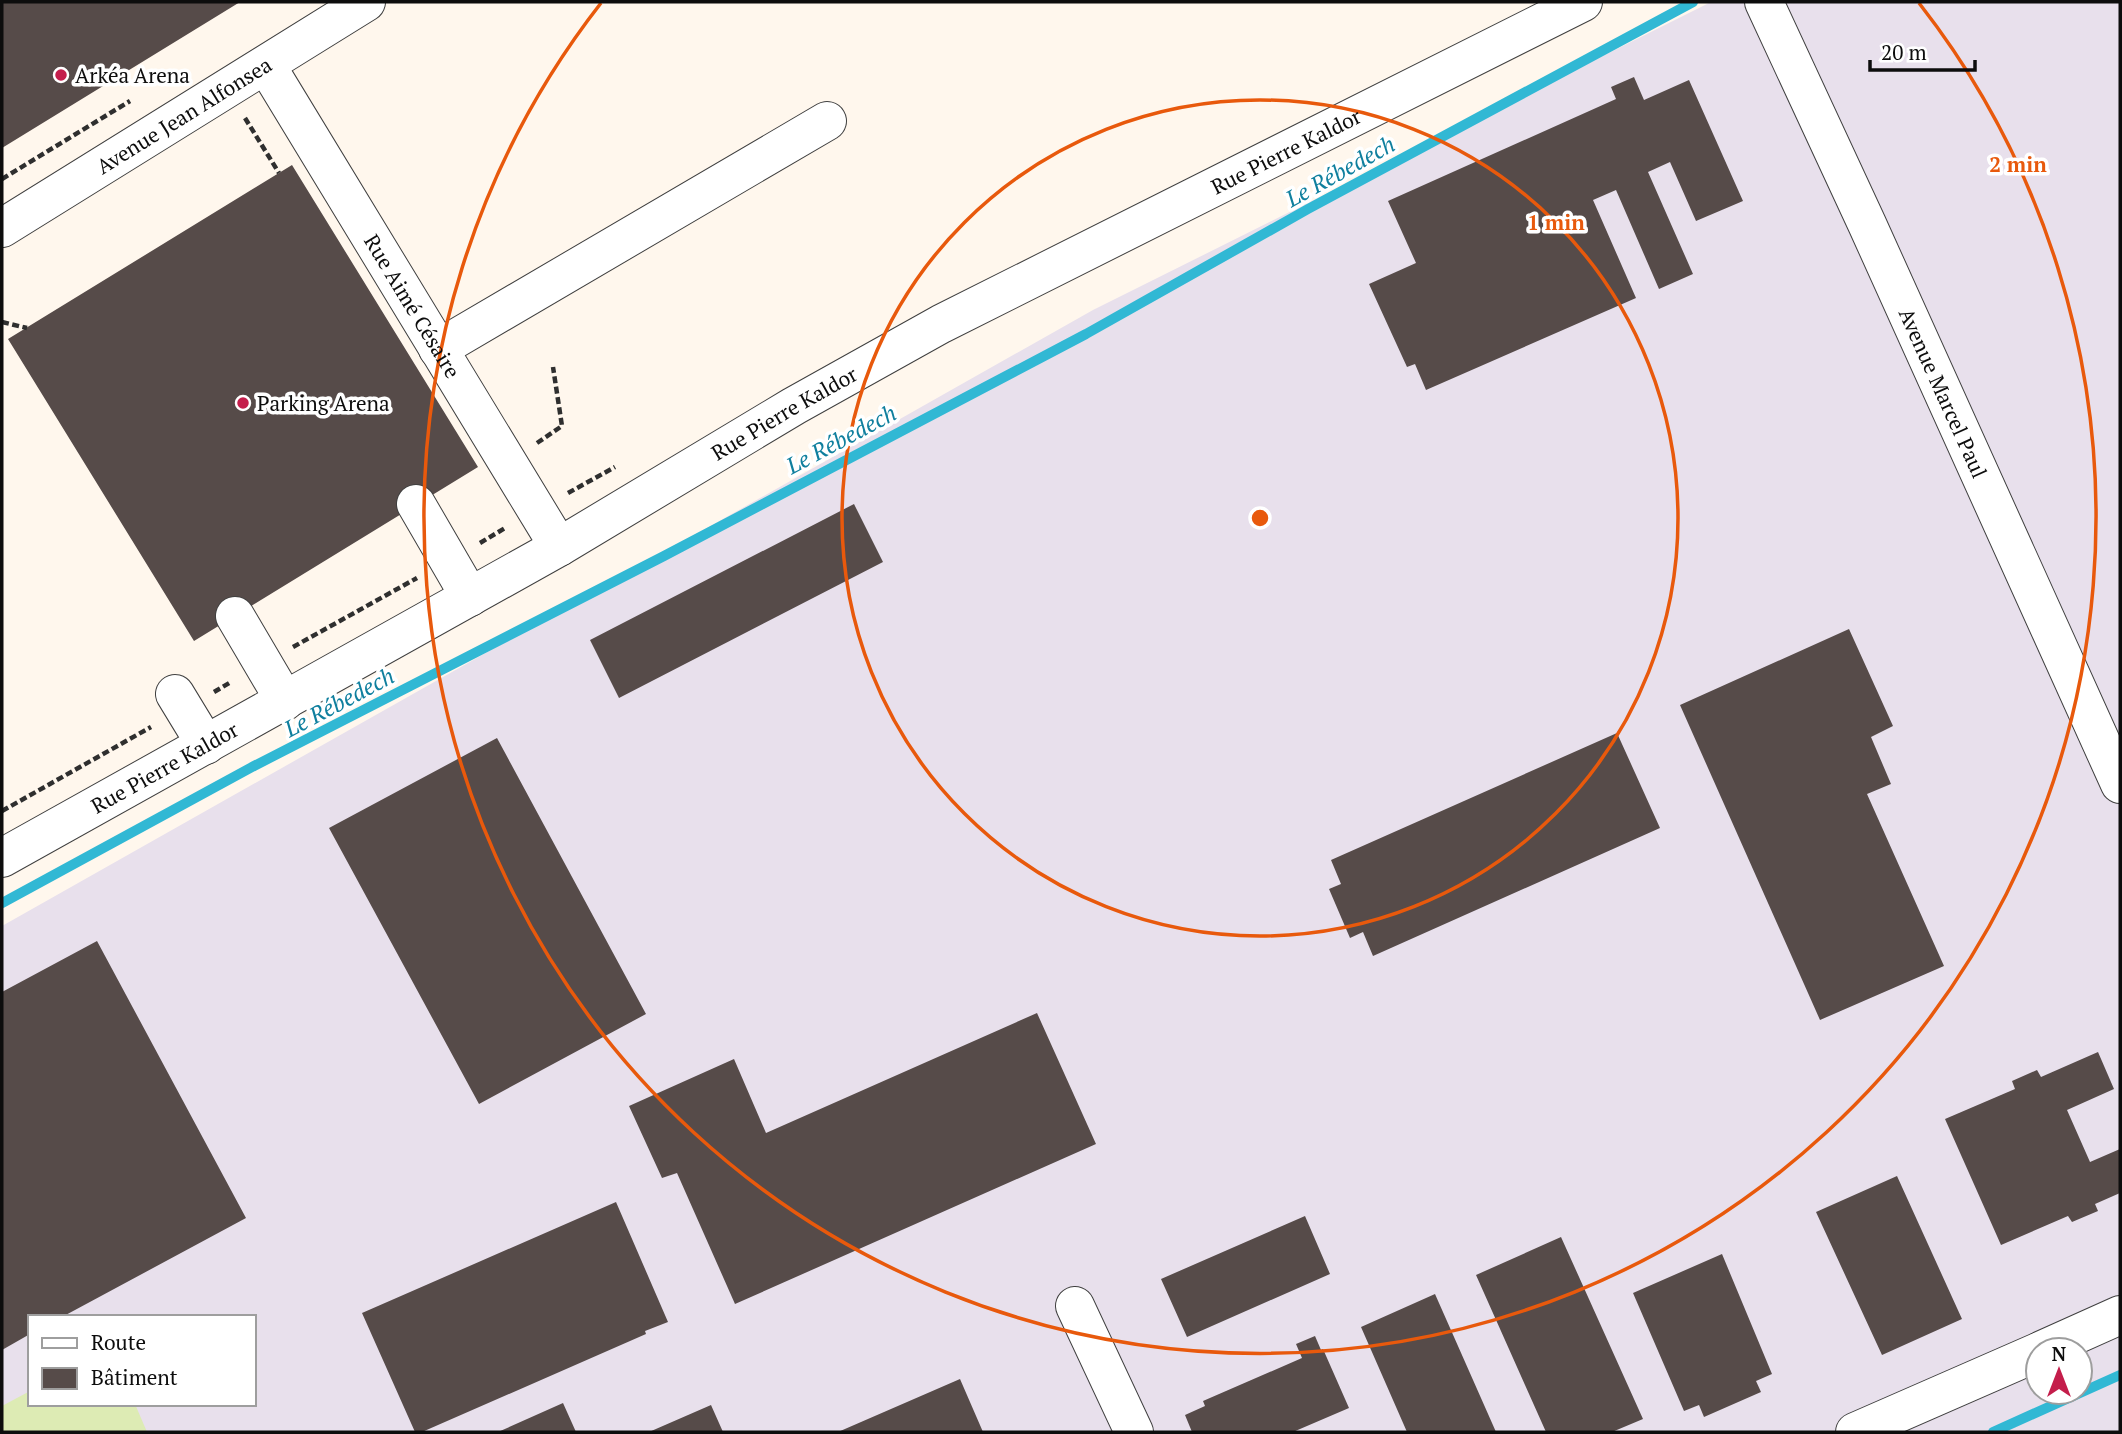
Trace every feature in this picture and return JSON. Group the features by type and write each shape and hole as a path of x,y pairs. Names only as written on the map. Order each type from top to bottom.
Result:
{"street":[{"name":"Avenue Jean Alfonsea","path":"2,228 366,2"},
{"name":"Rue Pierre Kaldor","path":"2,858 559,547 794,406 941,324 1583,2"},
{"name":"Avenue Marcel Paul","path":"1764,2 2120,784"},
{"name":"Rue Aimé Césaire","path":"266,65 559,547"},
{"path":"438,349 827,121"},
{"path":"416,504 470,597"},
{"path":"235,616 285,701"},
{"path":"175,694 206,745"},
{"path":"1075,1306 1134,1432"},
{"path":"2073,1336 2120,1315"},
{"path":"1856,1432 2024,1358"}],"path":[{"path":"2,179 132,100"},
{"path":"245,117 279,173"},
{"path":"2,321 27,328"},
{"path":"534,445 562,426 553,367"}],"shaded area":[{"path":"1711,2 2120,2 2120,1432 2,1432 2,926 1093,310"}],"green space":[{"path":"28,1392 28,1406 136,1406 147,1432 2,1432 2,1406"}],"building":[{"name":"Arkéa Arena","path":"2,2 240,2 2,148"},
{"path":"1634,77 1644,100 1689,80 1743,201 1696,221 1670,162 1648,172 1693,274 1659,289 1616,190 1593,200 1636,298 1426,390 1415,364 1407,367 1369,284 1416,263 1388,201 1616,99 1611,87"},
{"name":"Parking Arena","path":"292,165 478,467 194,641 8,339"},
{"path":"854,504 883,562 619,698 590,640"},
{"path":"1849,629 1893,726 1871,737 1891,784 1867,794 1944,966 1820,1020 1680,705"},
{"path":"1617,733 1660,828 1373,956 1363,932 1350,938 1329,889 1341,884 1331,860"},
{"path":"497,738 646,1014 479,1104 329,828"},
{"path":"97,941 246,1218 66,1315 28,1315 28,1335 2,1350 2,992"},
{"path":"1037,1013 1096,1144 735,1304 677,1173 662,1178 629,1106 734,1059 766,1133"},
{"path":"2098,1052 2114,1089 2067,1110 2090,1162 2120,1149 2120,1193 2095,1204 2098,1211 2072,1222 2068,1216 2001,1245 1945,1119 2015,1089 2012,1081 2037,1070 2041,1077"},
{"path":"1897,1176 1962,1319 1882,1355 1816,1212"},
{"path":"616,1202 668,1322 422,1432 415,1432 362,1313"},
{"path":"1305,1216 1330,1274 1187,1337 1161,1279"},
{"path":"1561,1237 1643,1419 1612,1432 1546,1432 1476,1275"},
{"path":"1722,1254 1772,1374 1756,1381 1761,1392 1704,1417 1699,1405 1684,1411 1633,1293"},
{"path":"1435,1294 1496,1432 1407,1432 1361,1327"},
{"path":"1315,1336 1349,1408 1293,1432 1192,1432 1185,1415 1205,1406 1203,1401 1302,1358 1296,1344"},
{"path":"960,1379 983,1432 838,1432"},
{"path":"563,1403 576,1432 498,1432"},
{"path":"711,1405 723,1432 649,1432"}],"waterway":[{"name":"Le Rébedech","path":"2,903 254,766 664,556 1086,334 1308,209 1693,2"},
{"path":"1993,1432 2120,1375"}],"place":[{"name":"Arkéa Arena","path":"61,75"},
{"name":"Parking Arena","path":"243,403"}]}
